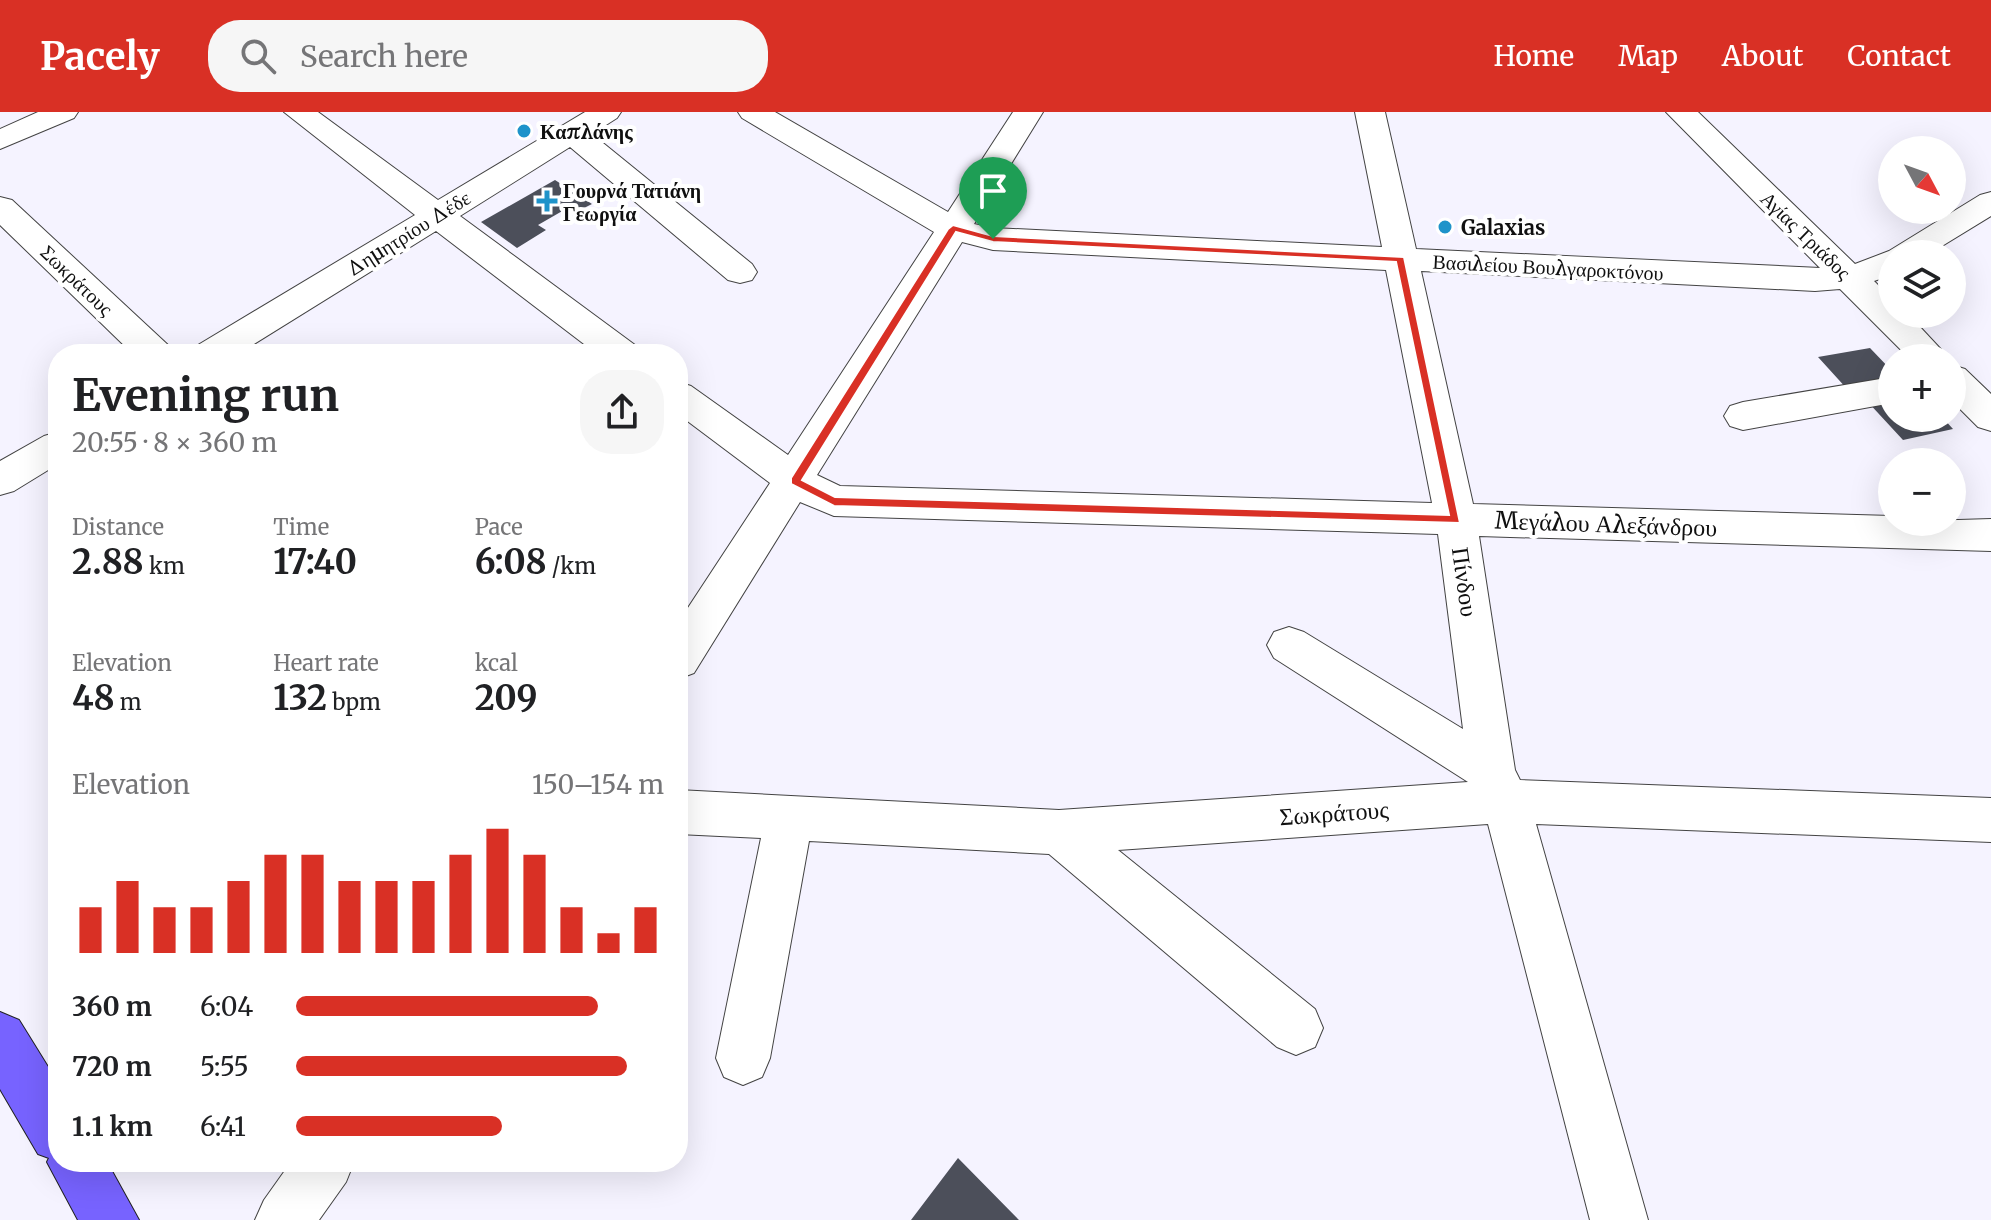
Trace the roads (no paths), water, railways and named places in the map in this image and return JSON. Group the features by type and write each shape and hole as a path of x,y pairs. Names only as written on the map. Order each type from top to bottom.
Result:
{"main road":[{"path":"0,1039 48,1118"},
{"path":"81,1172 110,1220"}],"street":[{"path":"0,140 63,112"},
{"path":"299,112 609,344"},
{"name":"Δημητρίου Δέδε","path":"227,344 606,112"},
{"name":"Βασιλείου Βουλγαροκτόνου","path":"753,112 953,229 993,239 1815,280 1850,278 1878,267"},
{"path":"688,645 1028,112"},
{"name":"Πίνδου","path":"1370,112 1456,520 1499,786 1619,1220"},
{"name":"Αγίας Τριάδος","path":"1681,112 1917,344"},
{"path":"572,133 740,272"},
{"path":"1927,240 1991,202"},
{"name":"Σωκράτους","path":"0,207 144,344"},
{"path":"1743,416 1878,392"},
{"path":"1966,393 1991,417"},
{"name":"Μεγάλου Αλεξάνδρου","path":"688,402 795,481 834,501 1991,535"},
{"path":"0,480 48,452"},
{"path":"1289,645 1499,786"},
{"name":"Σωκράτους","path":"688,813 1059,832 1499,786 1991,820"},
{"path":"743,1058 789,818"},
{"path":"1059,832 1296,1028"},
{"path":"284,1220 319,1172"}],"place":[{"name":"Καπλάνης","path":"524,131"},
{"name":"Γουρνά Τατιάνη Γεωργία","path":"547,201"},
{"name":"Galaxias","path":"1445,227"}]}
